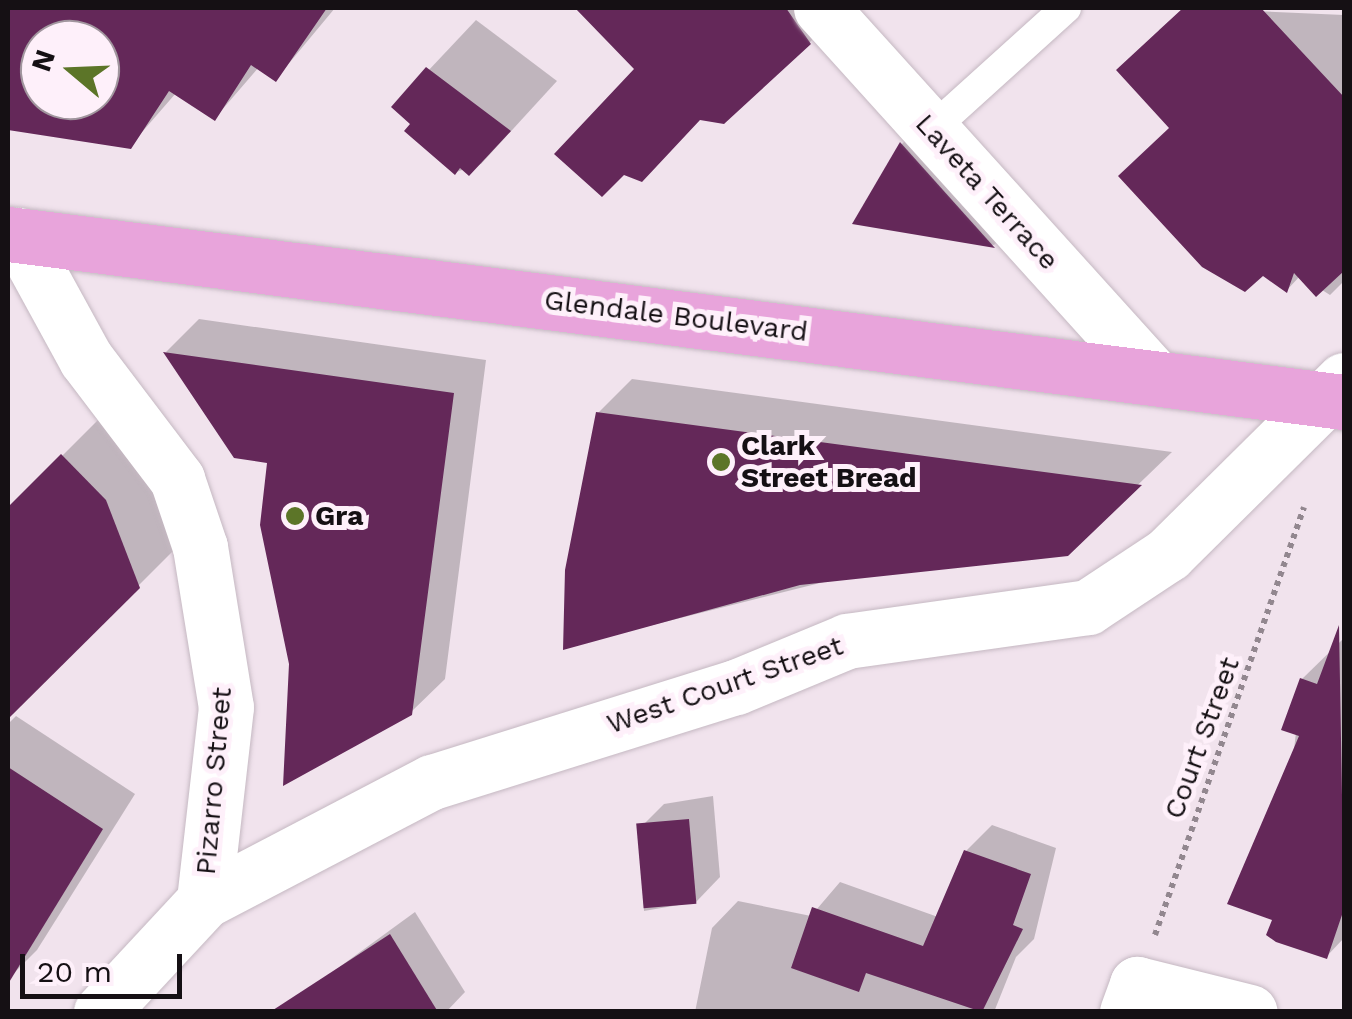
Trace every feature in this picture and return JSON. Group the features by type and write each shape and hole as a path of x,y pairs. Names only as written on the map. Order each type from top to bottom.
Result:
{"main road":[{"name":"Glendale Boulevard","path":"13,234 1154,377 1338,394"}],"street":[{"name":"Laveta Terrace","path":"821,8 1154,377"},
{"name":"Pizarro Street","path":"13,234 86,359 177,479 200,547 226,708 204,901"},
{"name":"West Court Street","path":"102,1012 204,901 432,782 736,686 847,641 1088,606 1168,554 1338,394"},
{"path":"1132,998 1250,1012"}],"lane":[{"path":"932,130 1066,8"}],"path":[{"name":"Court Street","path":"1132,998 1304,507"}],"building":[{"path":"8,8 327,8 276,82 251,65 215,121 169,91 131,149 8,130"},
{"path":"575,8 786,8 811,44 724,124 700,120 642,182 624,175 602,197 554,154 634,69"},
{"path":"1183,8 1261,8 1344,97 1344,271 1316,297 1294,273 1287,293 1263,276 1245,292 1202,267 1118,176 1169,128 1116,70"},
{"path":"426,67 511,131 469,176 460,168 455,175 404,131 410,124 391,107"},
{"path":"900,142 995,248 852,224"},
{"path":"163,352 454,393 412,715 283,786 289,664 260,525 267,463 234,458"},
{"path":"596,412 1142,485 1068,556 800,585 563,650 565,570"},
{"path":"61,454 106,500 140,588 8,719 8,507"},
{"path":"1339,625 1344,909 1327,959 1276,942 1266,935 1272,920 1227,904 1299,736 1281,730 1300,678 1317,684"},
{"path":"8,767 103,829 8,984"},
{"path":"689,819 696,904 644,908 636,824"},
{"path":"964,850 1031,874 1013,925 1023,929 982,1012 866,973 859,992 791,968 812,907 923,946"},
{"path":"390,934 438,1012 270,1012"}],"place":[{"name":"Clark Street Bread","path":"721,462"},
{"name":"Gra","path":"295,516"}]}
